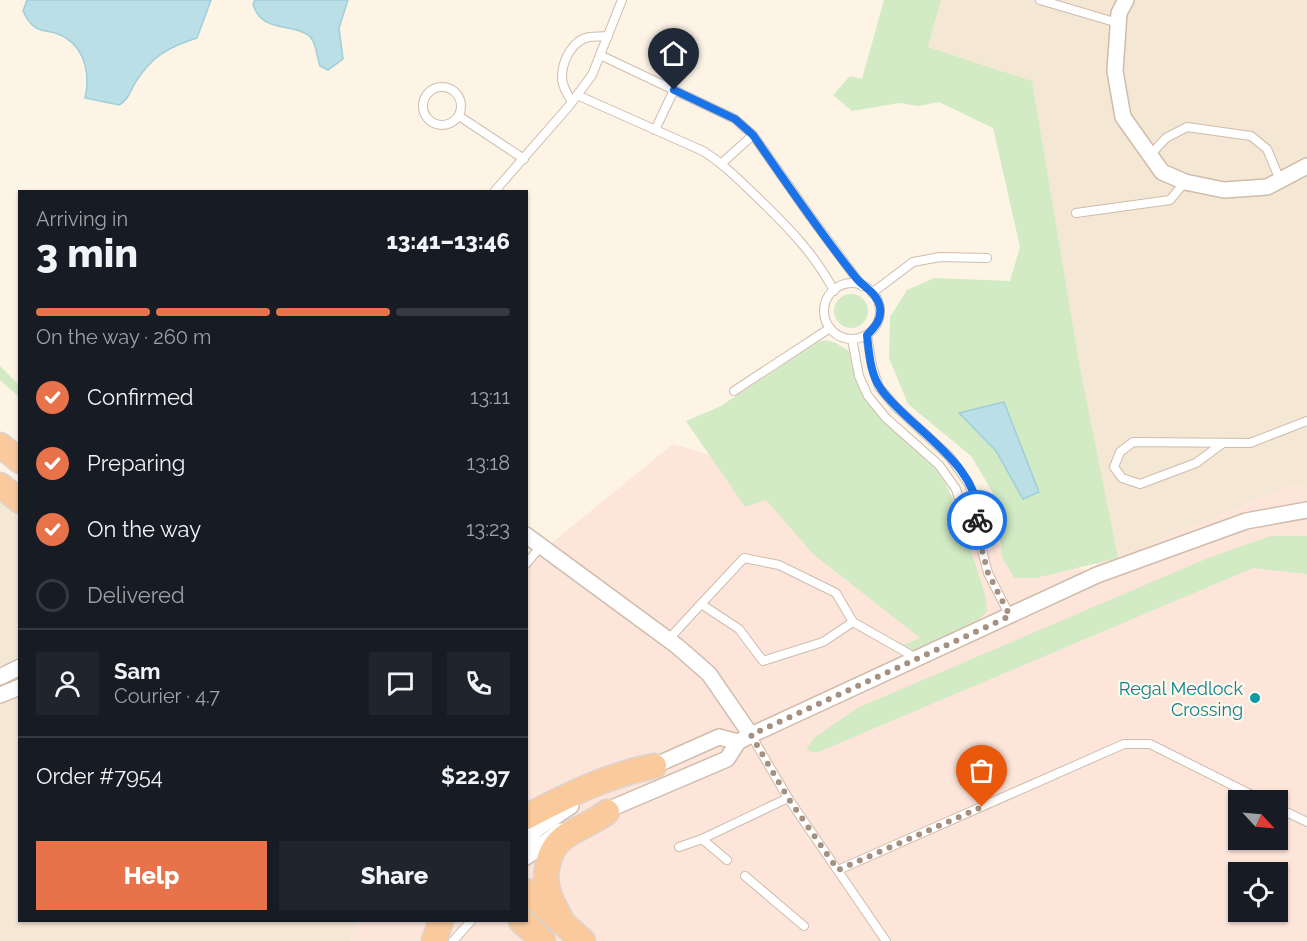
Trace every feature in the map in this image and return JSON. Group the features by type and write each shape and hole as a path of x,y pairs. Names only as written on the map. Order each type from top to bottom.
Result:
{"highway":[{"path":"0,445 18,459"},
{"path":"0,484 18,499"},
{"path":"528,816 572,793 626,771 654,765"},
{"path":"563,923 545,882 545,872 551,854 562,838 595,822 608,812"},
{"path":"528,893 583,941"},
{"path":"522,922 543,941"}],"street":[{"path":"1126,0 1119,12 1115,71 1123,117 1162,172 1185,182 1224,190 1267,187 1307,166"},
{"path":"528,856 562,830 727,759 745,739 1097,575 1246,521 1307,510"},
{"path":"528,536 668,640 709,674 745,739"},
{"path":"0,677 18,668"},
{"path":"0,695 18,688"},
{"path":"528,838 558,813 654,765 719,737 745,739"}],"lane":[{"path":"496,190 572,102 592,75 622,0"},
{"path":"1040,0 1118,23"},
{"path":"572,102 564,89 561,76 565,58 575,44 587,37 608,36"},
{"path":"600,55 735,119 753,135 810,216 862,286 872,293 880,307 875,327 867,335 852,339 836,334 830,328 825,316 825,305 834,291 848,284 862,286"},
{"path":"435,87 455,91 462,105 459,116 450,124 435,124 425,114 425,99 435,87"},
{"path":"655,130 674,90"},
{"path":"577,95 703,151 722,163 790,229 825,273 834,291"},
{"path":"459,116 524,159"},
{"path":"1150,155 1166,138 1187,127 1251,136 1268,149 1280,180"},
{"path":"722,163 753,135"},
{"path":"1076,213 1170,200 1185,182"},
{"path":"872,293 913,262 940,256 987,258"},
{"path":"734,391 830,328"},
{"path":"867,335 872,366 879,387 895,406 950,456 969,484 978,509 976,527 988,573 1010,616"},
{"path":"852,339 859,376 868,396 886,418 939,465 956,489 964,515 976,527"},
{"path":"1223,443 1196,463 1140,484 1122,478 1114,467 1120,452 1133,442 1250,443 1307,421"},
{"path":"528,562 541,546"},
{"path":"668,640 744,558 779,565 836,593 853,622 918,659"},
{"path":"702,604 739,629 763,661 823,642 853,622"},
{"path":"745,739 886,941"},
{"path":"838,870 1124,744 1150,744 1242,790"},
{"path":"679,847 702,839 788,798"},
{"path":"1288,813 1307,822"},
{"path":"702,839 727,860"},
{"path":"745,876 804,926"},
{"path":"453,941 470,922"},
{"path":"442,930 442,941"}],"shaded area":[{"path":"941,0 1307,0 1307,488 1292,485 1118,558 1080,368 1032,81 928,47"},
{"path":"1061,248 1080,368 1118,557 1292,485 1307,488 1307,941 350,941 360,922 528,922 528,562 673,444 1097,574"},
{"path":"0,492 18,506 18,922 360,922 350,941 0,941"}],"green space":[{"path":"884,0 941,0 928,47 1032,81 1080,368 1118,558 1036,578 1014,578 1002,557 996,498 971,456 908,404 889,358 890,317 907,290 934,278 1010,281 1020,247 993,128 939,102 918,106 899,103 852,111 833,95 850,76 862,79"},
{"path":"851,294 863,299 868,311 863,323 851,328 839,323 834,311 839,299"},
{"path":"826,340 849,351 854,373 869,404 930,463 945,483 960,518 983,589 987,611 972,626 912,651 901,646 920,638 813,554 766,500 745,507 686,421 719,407 818,342"},
{"path":"0,366 18,384 18,396 0,380"},
{"path":"1270,536 1307,536 1307,574 1253,568 816,753 806,750 814,738 857,708 1208,558"}],"water":[{"path":"27,0 211,0 197,38 169,49 147,66 127,98 119,105 85,98 87,81 85,65 78,49 66,38 38,29 33,25 23,11"},
{"path":"255,0 348,0 339,28 343,59 328,70 320,66 311,37 301,31 270,24 263,20 253,4"},
{"path":"1004,402 1039,492 1023,499 996,451 959,413"}],"way so far":[{"path":"977,520 976,527 988,573 1010,616 751,735 788,798 838,870 982,807"}],"place":[{"name":"Regal Medlock Crossing","path":"1255,698"}],"route":[{"path":"674,90 735,119 753,135 842,260 862,286 868,288 876,297 880,307 879,318 875,327 867,335 872,366 879,387 895,406 950,456 969,484 978,509 977,520"}]}
